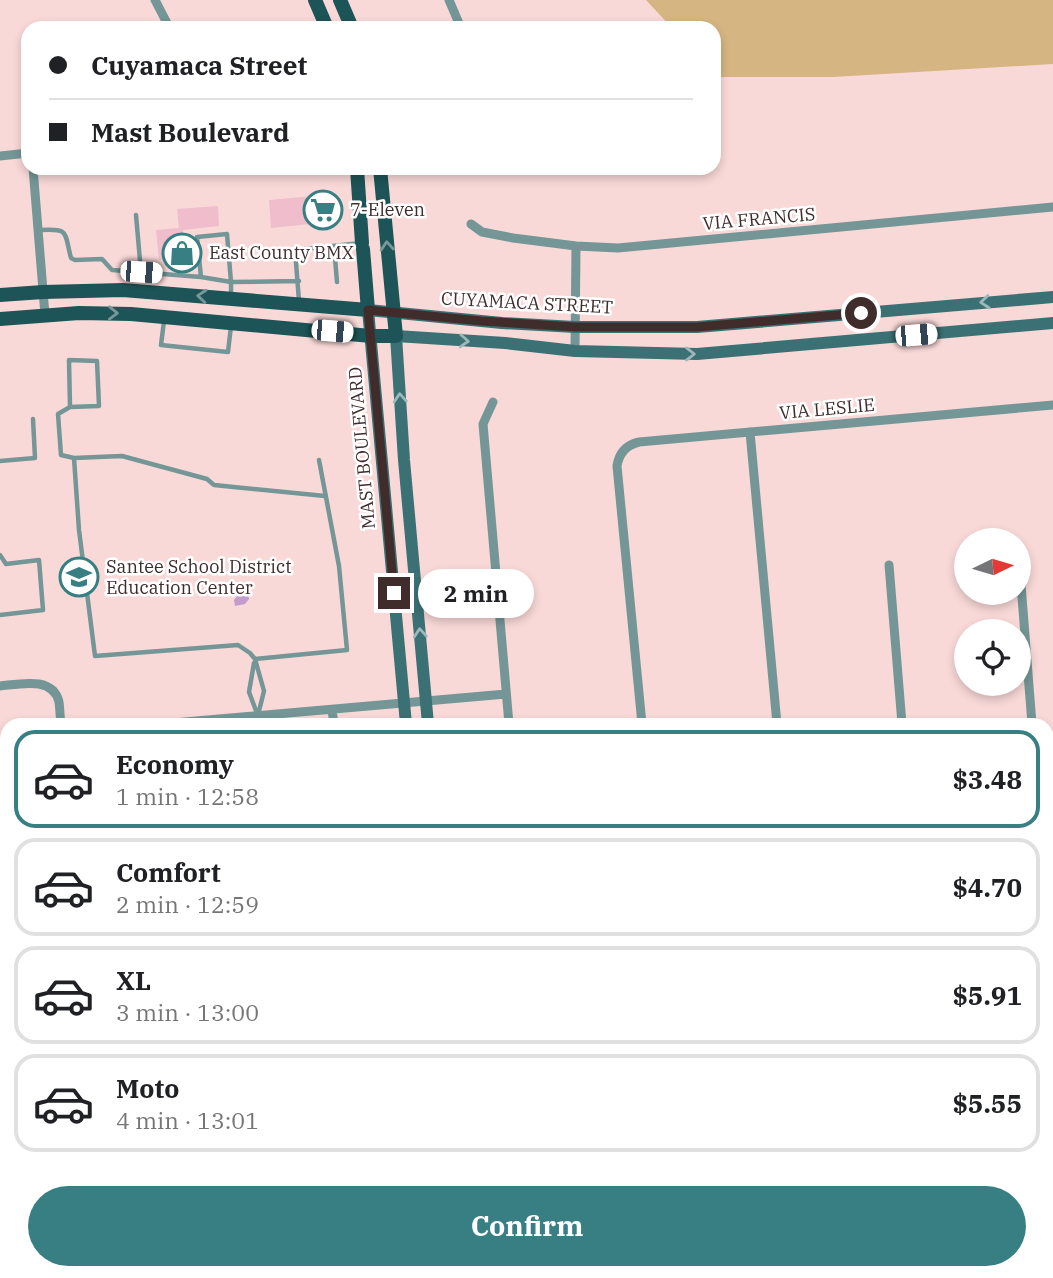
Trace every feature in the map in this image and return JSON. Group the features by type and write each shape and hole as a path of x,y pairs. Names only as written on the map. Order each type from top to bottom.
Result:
{"main road":[{"path":"315,0 324,21"},
{"path":"340,0 349,21"},
{"name":"MAST BOULEVARD","path":"357,175 405,718"},
{"path":"381,175 427,718"},
{"name":"CUYAMACA STREET","path":"0,296 123,290 575,327 697,327 1053,297"},
{"path":"0,318 99,313 371,336 396,335 505,343 575,351 697,354 1053,323"}],"street":[{"path":"155,0 166,21"},
{"path":"449,0 458,21"},
{"path":"0,156 21,154"},
{"path":"34,175 45,315"},
{"name":"VIA FRANCIS","path":"471,224 482,232 576,246 618,248 1053,207"},
{"path":"575,351 576,246"},
{"path":"493,402 483,424 508,718"},
{"name":"VIA LESLIE","path":"641,718 617,466 622,452 634,443 1053,405"},
{"path":"750,432 776,718"},
{"path":"889,565 902,718"},
{"path":"1023,606 1032,718"},
{"path":"0,686 36,683 50,687 59,699 61,718"},
{"path":"234,718 506,694"},
{"path":"332,710 333,718"}],"lane":[{"path":"136,215 141,272"},
{"path":"38,231 62,231 67,239 71,258 102,259 112,270 231,282 299,281"},
{"path":"201,277 197,237 227,234 230,299"},
{"path":"334,246 337,282"},
{"path":"299,304 295,250 362,246"},
{"path":"164,317 161,345 228,352 232,323"},
{"path":"70,407 69,360 97,361 99,406 70,407 58,414 61,455 74,458 122,456 207,479 214,485 326,496"},
{"path":"0,461 35,458 33,419"},
{"path":"74,458 79,530 96,656 239,645 255,659 264,691 258,716"},
{"path":"255,659 347,650 338,566 319,460"},
{"path":"0,555 6,564 39,560 43,610 0,615"},
{"path":"255,659 249,692 258,716"}],"shaded area":[{"path":"646,0 1053,0 1053,64 833,77 721,77 721,21 666,21"},
{"path":"246,582 249,599 245,604 235,606 234,600 238,595 235,584"}],"building":[{"path":"336,194 339,221 271,228 269,200"},
{"path":"218,206 219,226 183,230 185,258 159,260 156,230 179,228 177,209"}],"place":[{"name":"7-Eleven","path":"323,210"},
{"name":"East County BMX","path":"182,253"},
{"name":"Santee School District Education Center","path":"79,577"}],"route":[{"path":"394,593 368,310 575,327 697,327 861,313"}]}
